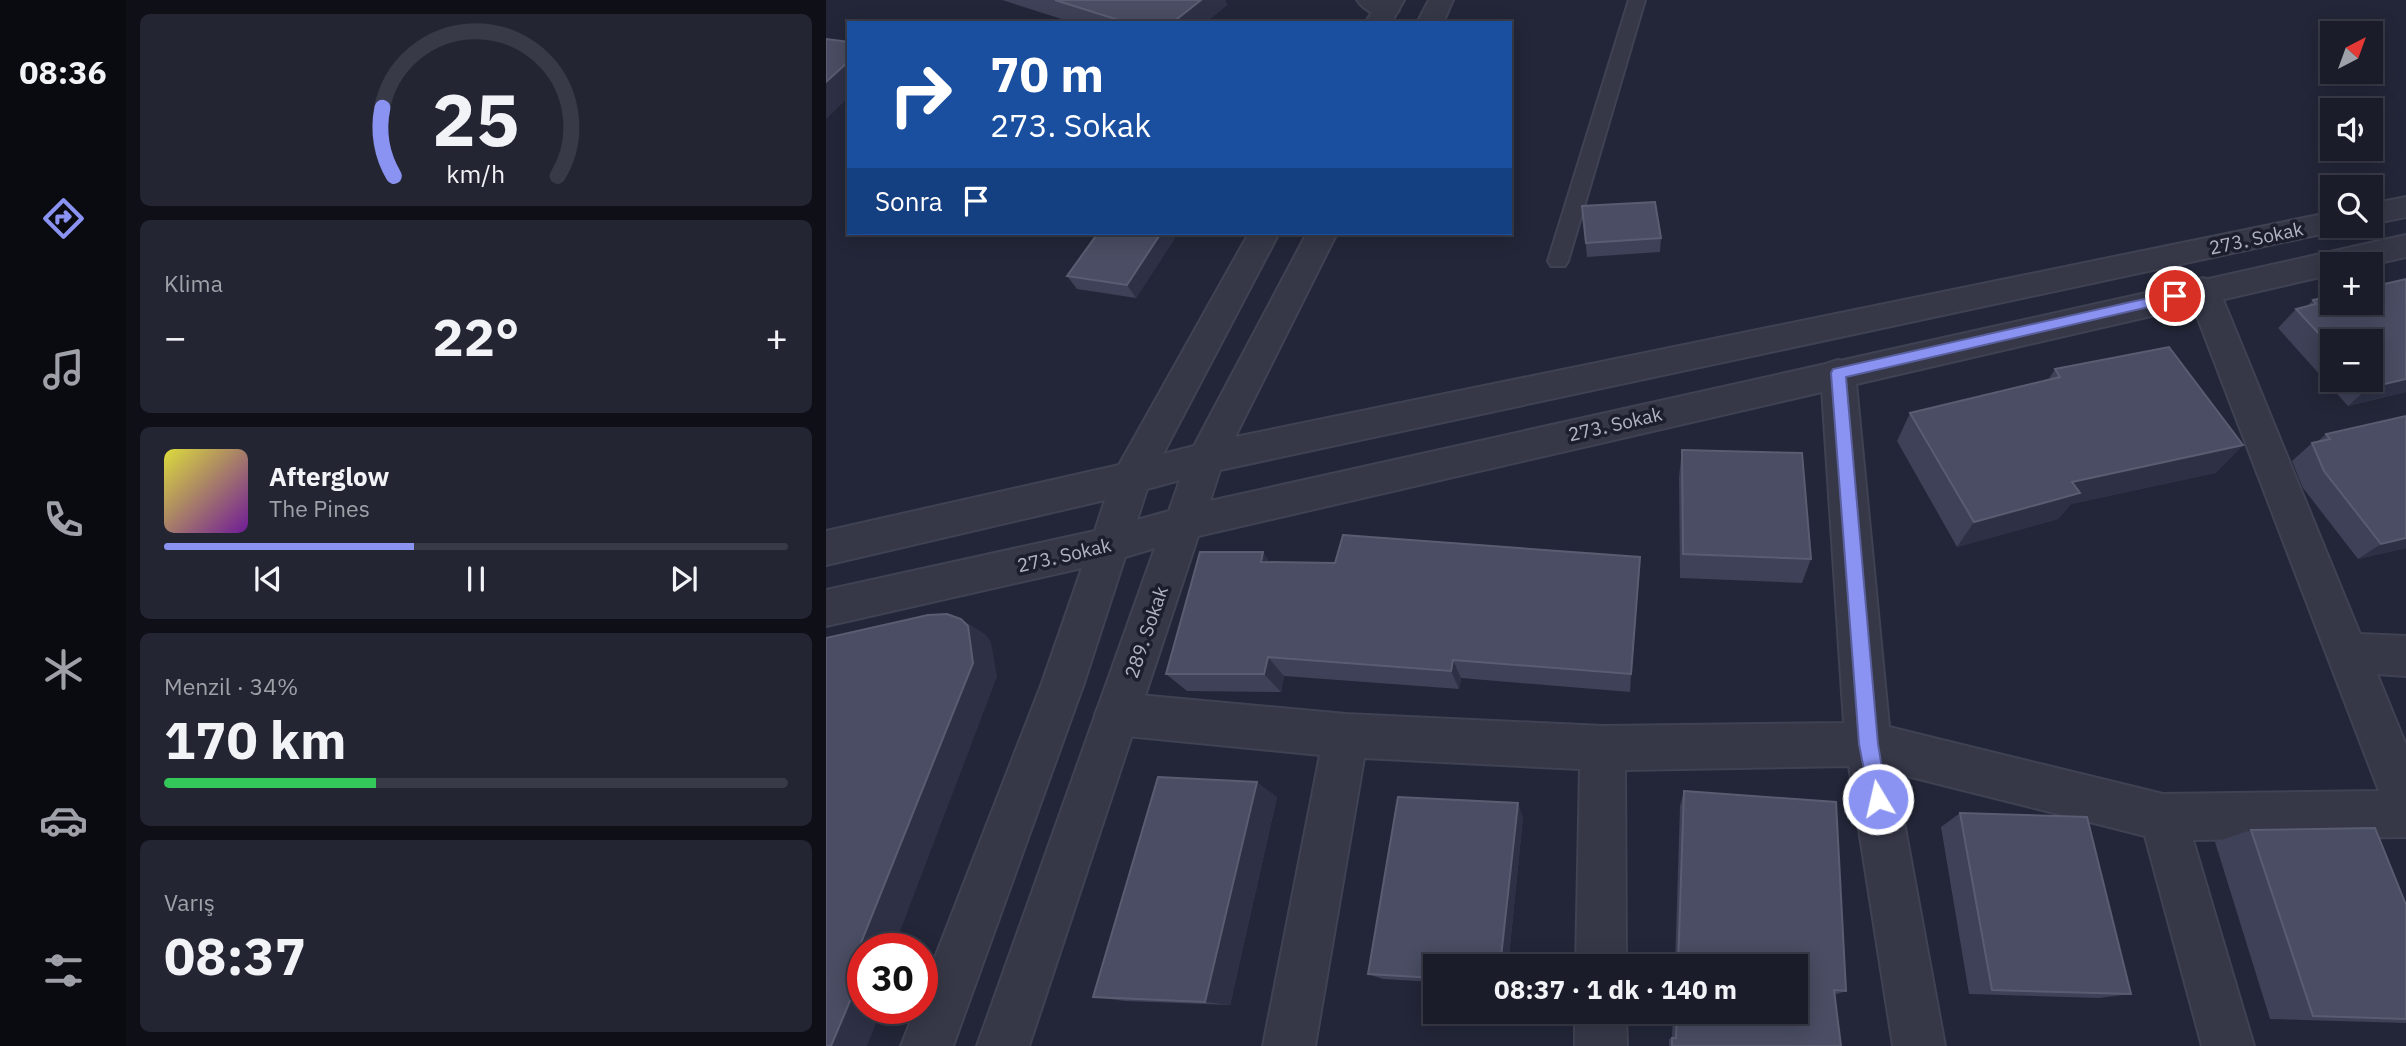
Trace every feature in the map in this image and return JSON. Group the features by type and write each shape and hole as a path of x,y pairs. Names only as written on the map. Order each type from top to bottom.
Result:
{"street":[{"path":"1431,21 1441,0"},
{"path":"2383,211 2406,206"},
{"name":"273. Sokak","path":"826,548 1206,458 2320,225"},
{"path":"927,1046 1063,682 1132,477 1263,235"},
{"name":"289. Sokak","path":"1003,1046 1206,458 1321,235"},
{"name":"273. Sokak","path":"826,608 1107,545 1184,523 1838,373 2406,246"},
{"path":"2203,290 2406,801"},
{"path":"1838,373 1868,744 1919,1046"},
{"path":"2348,653 2406,656"},
{"path":"1117,714 1346,736 1603,748 1868,744 2163,817 2406,814"},
{"path":"1289,1046 1346,736"},
{"path":"1601,954 1603,748"},
{"path":"2163,817 2228,1046"},
{"path":"1601,1024 1601,1046"}],"lane":[{"path":"1558,261 1637,0"}],"building":[{"path":"1055,0 1201,0 1175,21 1122,21"},
{"path":"826,39 847,42 847,63 826,82"},
{"path":"1655,202 1661,238 1586,243 1582,206"},
{"path":"1097,235 1160,235 1127,285 1067,276"},
{"path":"2406,279 2406,379 2383,384 2383,329 2320,329 2320,335 2296,309 2316,304 2313,300 2320,299 2320,315 2383,315 2383,284"},
{"path":"2169,347 2243,445 2072,482 2080,493 1974,522 1910,413 2060,377 2055,369"},
{"path":"2406,416 2406,538 2381,544 2324,471 2312,443 2330,439 2326,434"},
{"path":"1682,450 1802,453 1811,559 1683,554"},
{"path":"1343,535 1640,557 1631,674 1453,660 1451,671 1268,657 1264,674 1166,674 1200,552 1263,552 1261,562 1335,563"},
{"path":"947,614 961,619 968,626 973,663 865,933 847,933 847,1008 831,1046 826,1046 826,638 928,615"},
{"path":"1158,777 1257,782 1205,1002 1093,997"},
{"path":"1684,791 1836,802 1846,991 1834,990 1841,1046 1672,1046 1672,1038 1676,1038 1677,1024 1808,1024 1808,954 1678,954"},
{"path":"1398,797 1518,803 1501,954 1423,954 1423,977 1368,974"},
{"path":"1960,813 2087,817 2131,994 1992,990"},
{"path":"2375,828 2406,905 2406,1019 2313,1016 2251,830"}],"route":[{"path":"1878,799 1868,744 1838,373 2175,296"}]}
